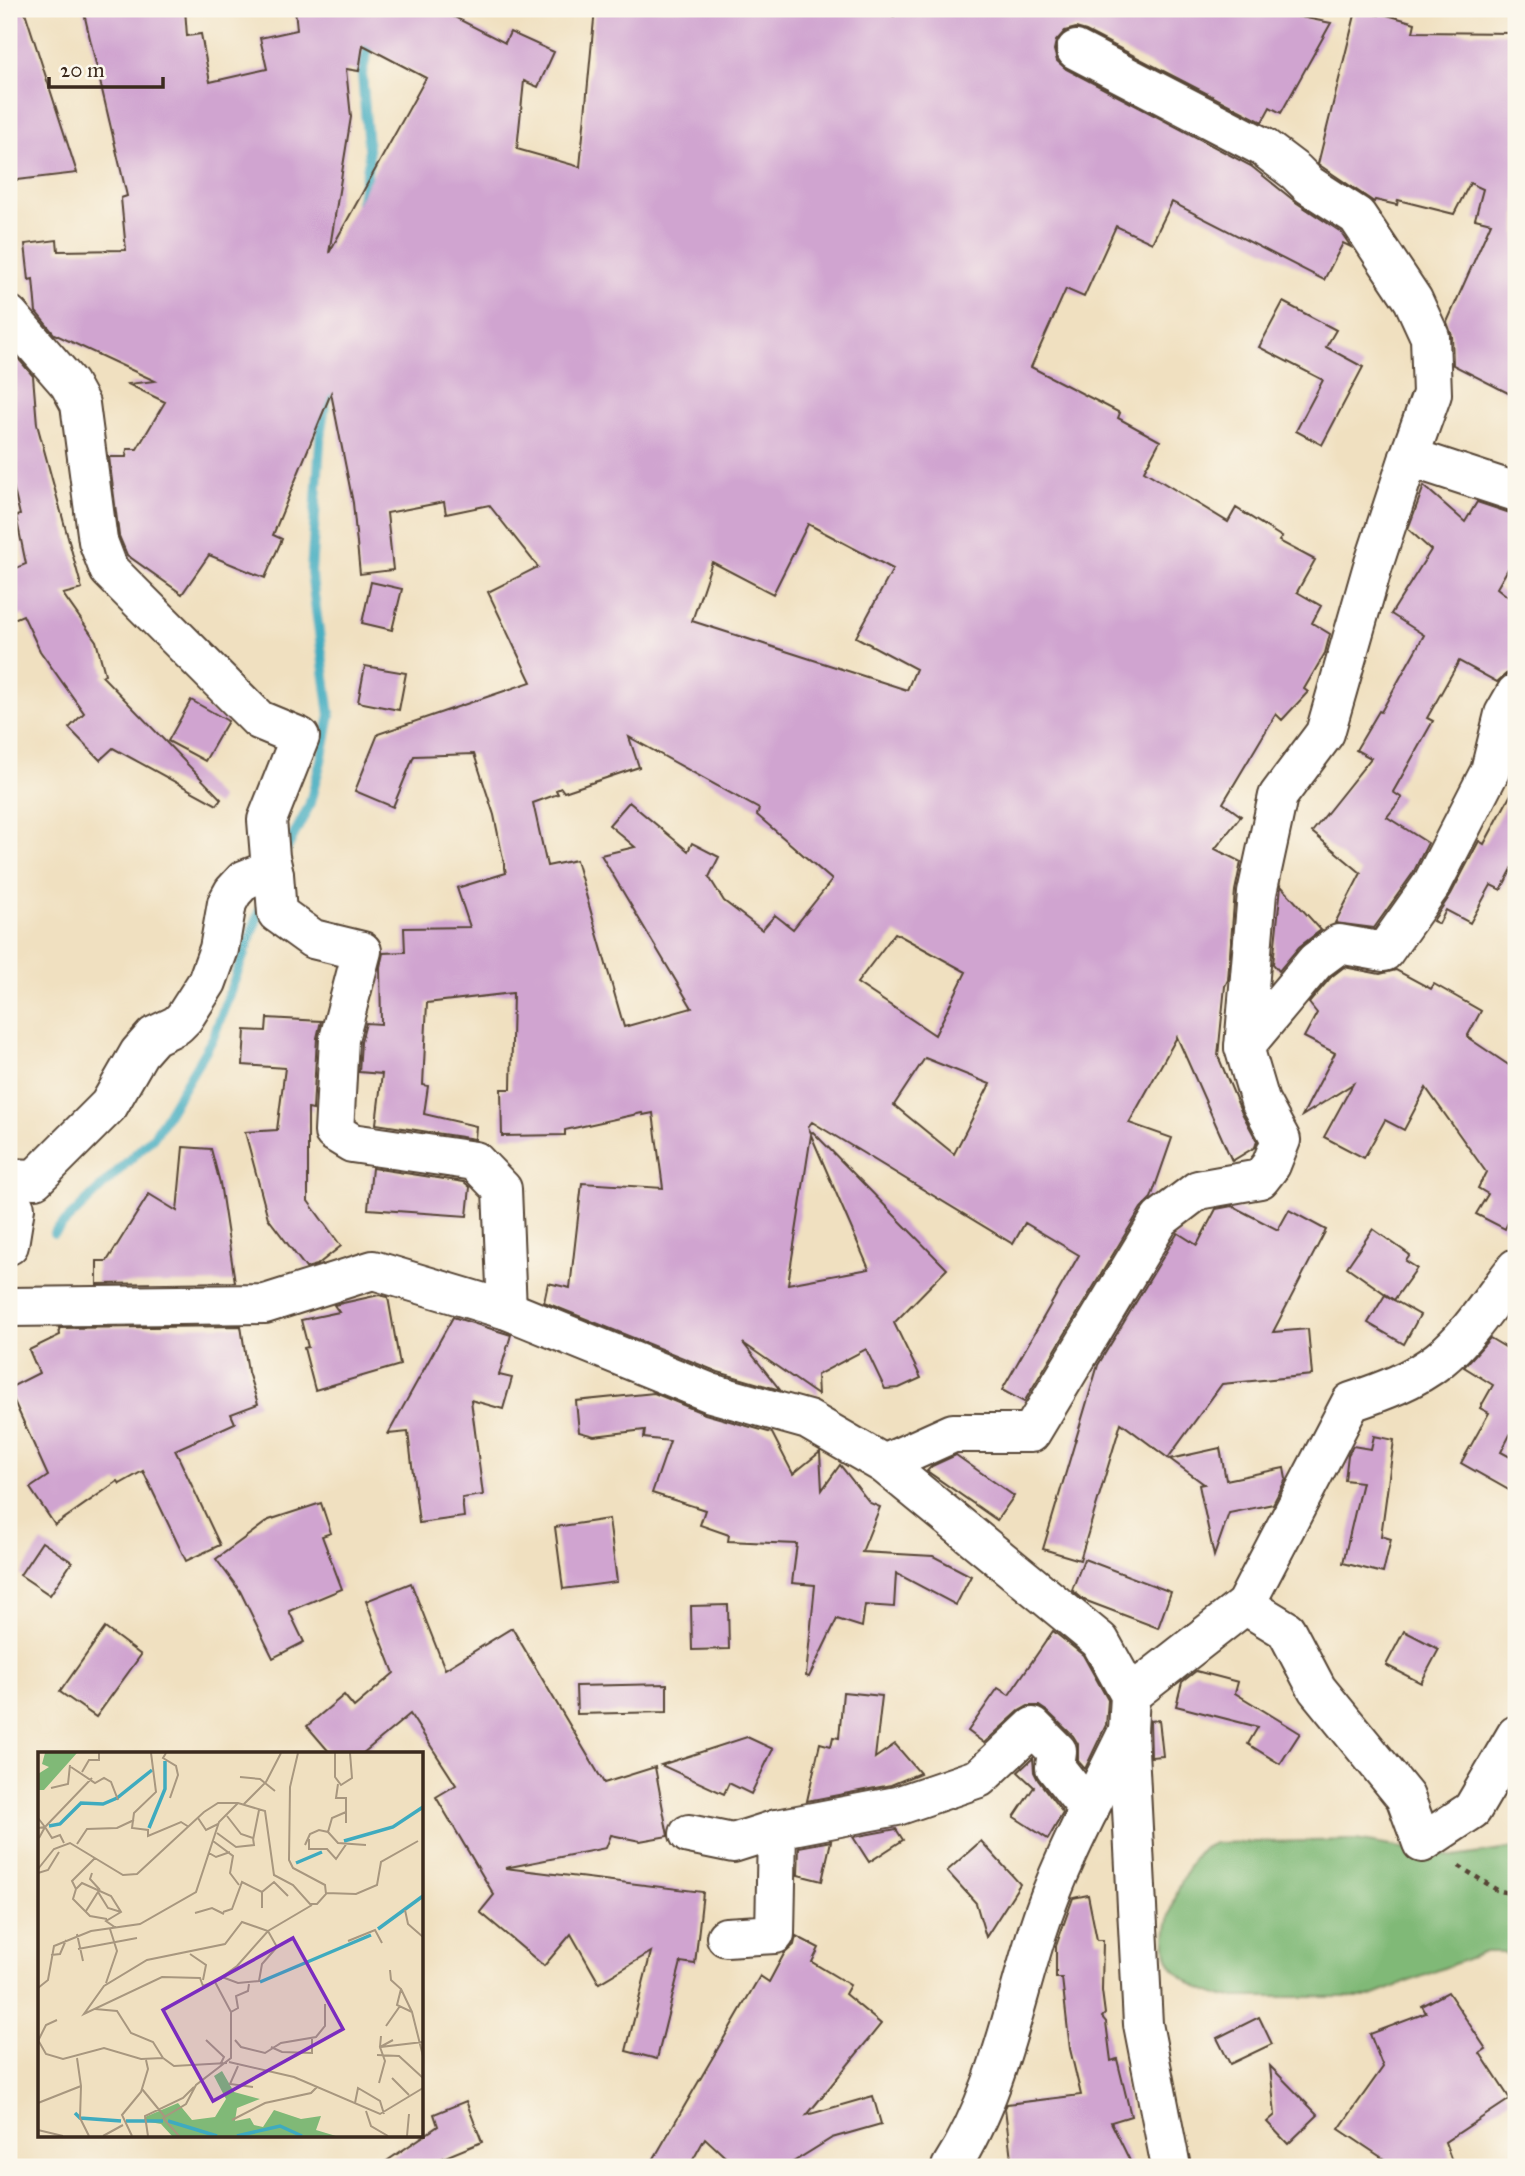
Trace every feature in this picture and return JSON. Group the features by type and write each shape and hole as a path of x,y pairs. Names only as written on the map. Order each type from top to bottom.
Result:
{"street":[{"path":"884,1464 953,1433 1031,1433 1160,1219 1198,1190 1260,1179 1271,1165 1281,1140 1260,1101 1244,1047 1257,892 1278,796 1325,733 1372,569 1432,394 1430,337 1413,300 1357,216 1309,185 1263,147 1076,50"},
{"path":"9,315 69,384 79,404 97,541 109,570 259,720 300,737 267,820 277,913 313,939 362,951 339,1039 334,1132 352,1143 475,1161 502,1189 507,1310"},
{"path":"1409,457 1516,492"},
{"path":"1244,1047 1316,961 1339,944 1384,953 1433,884 1490,771 1504,714 1516,693"},
{"path":"9,1178 35,1179 109,1104 139,1053 154,1036 177,1025 184,1018 207,982 219,949 227,903 233,892 244,880 259,874 274,874"},
{"path":"9,1198 15,1208 9,1245"},
{"path":"951,2167 991,2089 1038,1931 1061,1865 1089,1810 1129,1713 1245,1605 1351,1402 1391,1388 1438,1361 1456,1344 1516,1268"},
{"path":"9,1307 265,1304 373,1270 507,1310 711,1392 808,1420 884,1464 1100,1641 1129,1713 1143,2024 1171,2167"},
{"path":"1245,1605 1286,1630 1317,1689 1405,1797 1422,1843 1472,1810 1516,1735"},
{"path":"689,1834 733,1843 777,1829 897,1806 979,1778 1033,1727 1056,1751 1055,1767 1089,1810"},
{"path":"726,1937 775,1934 777,1829"}],"path":[{"path":"1422,1843 1497,1890 1516,1895"}],"green space":[{"path":"1356,1840 1454,1857 1516,1848 1516,1957 1502,1952 1485,1952 1369,1997 1225,1997 1192,1983 1172,1966 1166,1947 1169,1920 1184,1876 1202,1849 1214,1843"}],"building":[{"path":"9,9 24,9 77,173 9,181"},
{"path":"83,9 185,9 187,36 201,34 210,82 267,69 260,38 297,30 295,9 439,9 505,43 510,32 554,52 538,87 524,81 517,149 580,167 595,9 867,9 894,16 896,9 1261,9 1331,23 1281,113 1270,107 1262,122 1086,31 1076,28 1065,31 1056,41 1054,50 1057,61 1066,69 1251,166 1297,203 1341,232 1351,247 1343,243 1324,280 1172,202 1152,243 1116,226 1084,297 1066,289 1031,367 1120,413 1118,418 1160,441 1144,471 1228,522 1236,508 1282,537 1279,541 1315,560 1297,592 1321,606 1312,623 1330,634 1325,653 1304,689 1308,692 1282,720 1276,714 1223,803 1241,816 1215,849 1241,862 1235,891 1228,980 1225,986 1218,1056 1257,1141 1255,1147 1232,1161 1177,1037 1129,1123 1172,1138 1151,1198 1141,1208 1024,1402 1002,1390 1079,1255 1025,1223 1013,1244 812,1122 808,1127 811,1133 813,1132 947,1269 894,1323 921,1378 899,1388 885,1389 866,1349 817,1375 818,1395 743,1343 780,1390 718,1372 544,1302 548,1283 570,1288 582,1183 663,1188 653,1113 565,1130 565,1135 502,1136 501,1089 511,1089 513,993 427,1003 423,1085 428,1086 424,1114 476,1126 475,1139 376,1124 382,1074 359,1072 361,1042 366,1023 381,1024 380,967 383,953 405,952 404,928 470,927 457,888 506,873 494,815 474,754 414,756 393,807 355,791 378,734 531,682 488,592 538,567 489,505 446,514 444,502 387,513 393,570 360,574 353,503 331,393 273,535 282,539 265,578 209,555 182,594 127,555 119,536 109,457 126,457 127,449 137,449 165,402 128,384 155,381 54,334 36,312 33,279 29,280 25,244 57,240 58,251 126,250 121,198 127,196","holes":["363,45 426,78 329,253 351,117 346,69 359,71","808,524 893,569 856,637 916,669 907,690 692,621 712,562 773,594","629,737 759,809 757,815 832,880 793,929 775,915 762,930 724,901 709,877 719,857 692,843 688,851 629,802 609,825 635,847 601,855 692,1008 624,1027 576,860 547,866 533,803 558,794 556,790 561,788 564,792 639,767","895,933 966,972 935,1035 857,983","925,1058 990,1084 954,1154 894,1105","811,1135 869,1269 788,1284"]},
{"path":"1356,11 1380,13 1415,23 1413,32 1516,33 1516,397 1453,365 1452,336 1447,322 1491,223 1475,219 1483,189 1470,183 1454,214 1398,200 1397,205 1375,200 1374,202 1318,164"},
{"path":"1283,302 1336,330 1326,347 1363,367 1322,445 1296,431 1323,380 1259,347"},
{"path":"9,351 12,351 33,376 37,424 82,589 63,594 96,641 105,674 102,676 221,799 217,805 113,748 100,760 69,728 84,713 40,651 23,615 9,621 9,571 26,564 16,516 20,515 9,469"},
{"path":"1424,486 1465,522 1477,502 1516,515 1516,555 1497,588 1516,603 1516,671 1506,674 1497,682 1459,661 1427,718 1433,721 1393,792 1402,798 1387,817 1428,843 1413,873 1374,928 1335,923 1361,873 1312,832 1371,758 1356,750 1379,711 1381,712 1424,635 1391,614 1431,550 1408,529"},
{"path":"371,582 402,589 392,630 362,623"},
{"path":"365,666 406,673 399,710 358,702"},
{"path":"191,700 228,721 205,761 168,741"},
{"path":"1516,785 1516,861 1501,890 1491,885 1470,923 1446,910 1439,924 1433,921 1451,894 1479,841 1484,844"},
{"path":"1281,886 1321,930 1299,947 1279,971 1273,964"},
{"path":"1344,967 1380,974 1396,970 1431,989 1434,984 1481,1011 1467,1037 1516,1070 1516,1213 1514,1210 1505,1229 1476,1214 1488,1194 1478,1188 1486,1172 1426,1088 1404,1130 1385,1120 1364,1158 1324,1137 1353,1084 1302,1116 1335,1053 1304,1037 1317,1013 1309,1003 1331,977"},
{"path":"267,1018 321,1021 317,1038 313,1110 308,1109 308,1201 341,1246 317,1265 306,1268 268,1218 245,1132 277,1130 285,1068 243,1065 245,1030 266,1031"},
{"path":"183,1147 211,1149 220,1183 235,1282 97,1284 97,1261 107,1261 149,1194 177,1211"},
{"path":"372,1168 464,1182 470,1187 467,1216 368,1209"},
{"path":"1232,1206 1278,1230 1289,1210 1326,1230 1273,1332 1308,1329 1312,1375 1222,1384 1168,1458 1121,1423 1080,1560 1043,1549 1098,1365 1177,1234 1197,1245 1216,1209"},
{"path":"1373,1229 1410,1255 1406,1261 1417,1268 1394,1300 1347,1267"},
{"path":"379,1295 388,1297 400,1365 315,1390 304,1348 308,1347 301,1320 339,1312 334,1305"},
{"path":"1385,1295 1420,1315 1404,1344 1368,1323"},
{"path":"453,1317 511,1335 499,1375 512,1378 503,1409 471,1400 483,1495 462,1498 464,1517 419,1523 408,1432 388,1434"},
{"path":"241,1326 248,1372 258,1404 231,1414 235,1423 175,1450 220,1545 186,1561 143,1471 120,1484 118,1481 55,1525 30,1488 48,1476 9,1390 39,1373 29,1350 60,1335 59,1328"},
{"path":"1490,1338 1512,1351 1516,1343 1516,1428 1514,1427 1501,1452 1516,1460 1516,1494 1461,1463 1489,1413 1480,1408 1493,1385 1464,1367"},
{"path":"654,1393 705,1414 772,1433 793,1474 820,1452 822,1490 840,1465 870,1503 880,1507 862,1552 933,1556 971,1576 956,1605 896,1573 894,1607 865,1605 862,1627 837,1619 809,1677 806,1676 815,1585 792,1583 797,1544 728,1541 729,1535 700,1525 705,1510 652,1493 670,1441 644,1438 645,1430 594,1436 579,1432 576,1401"},
{"path":"1374,1436 1394,1440 1381,1536 1391,1539 1383,1573 1343,1563 1362,1482 1345,1480 1348,1455 1353,1446 1371,1449"},
{"path":"1220,1448 1226,1480 1284,1468 1286,1479 1273,1504 1229,1513 1214,1556 1199,1485 1204,1484 1170,1459"},
{"path":"956,1455 1014,1496 997,1520 927,1471"},
{"path":"321,1503 331,1533 322,1536 342,1589 289,1611 304,1642 273,1658 240,1591 216,1559 269,1520"},
{"path":"609,1519 617,1582 563,1589 555,1527"},
{"path":"42,1542 72,1562 50,1595 20,1575"},
{"path":"1084,1559 1171,1592 1158,1628 1084,1600 1072,1590"},
{"path":"411,1583 445,1669 512,1628 604,1783 655,1767 668,1836 640,1841 611,1835 606,1848 505,1868 703,1892 695,1964 681,1962 657,2059 626,2051 651,1952 599,1983 571,1934 544,1966 480,1912 494,1895 436,1797 456,1785 410,1714 364,1752 329,1752 307,1726 344,1695 354,1707 394,1673 366,1601"},
{"path":"728,1605 729,1649 692,1650 691,1606"},
{"path":"105,1628 141,1655 96,1717 60,1692"},
{"path":"1053,1631 1083,1655 1108,1700 1106,1725 1085,1769 1078,1761 1078,1744 1073,1736 1039,1706 1028,1706 1019,1711 984,1743 968,1731 998,1688 1009,1695"},
{"path":"1404,1631 1439,1649 1421,1683 1386,1665"},
{"path":"1196,1671 1238,1682 1235,1693 1300,1733 1280,1764 1248,1744 1258,1727 1176,1706 1182,1682"},
{"path":"667,1684 667,1712 577,1714 576,1686"},
{"path":"843,1692 882,1696 875,1758 895,1744 920,1773 891,1785 807,1801 820,1743 831,1746 833,1737 839,1738"},
{"path":"1159,1720 1163,1756 1151,1757 1150,1721"},
{"path":"747,1737 773,1749 751,1794 729,1783 724,1794 661,1765"},
{"path":"1033,1758 1034,1772 1038,1780 1063,1813 1048,1839 1014,1817 1034,1787 1018,1772"},
{"path":"896,1829 903,1840 869,1862 853,1837"},
{"path":"831,1841 822,1881 798,1875 799,1847"},
{"path":"981,1841 1020,1884 986,1937 976,1903 947,1871"},
{"path":"1088,1895 1097,1940 1103,1940 1102,1991 1105,2014 1102,2017 1106,2022 1111,2061 1117,2059 1131,2116 1111,2122 1133,2167 1012,2167 1005,2108 1007,2104 1081,2095 1070,2049 1062,1978 1056,1978 1056,1946 1073,1898"},
{"path":"796,1936 819,1948 812,1962 850,1985 845,1994 881,2024 807,2115 873,2096 881,2124 832,2138 785,2167 736,2167 705,2138 689,2167 649,2167 760,1976 769,1982 784,1954 794,1945"},
{"path":"1448,1992 1486,2049 1480,2053 1510,2099 1445,2142 1454,2167 1396,2167 1339,2129 1383,2067 1370,2034 1426,2013 1422,2006"},
{"path":"1259,2017 1272,2044 1230,2064 1217,2038"},
{"path":"1270,2066 1318,2115 1288,2144 1267,2122 1275,2115"},
{"path":"466,2101 482,2142 421,2167 378,2167 438,2126 434,2114"}],"waterway":[{"path":"361,203 369,160 362,73 379,9"},
{"path":"282,858 309,806 330,715 311,572 321,429 327,395"},
{"path":"54,1233 155,1135 213,1038 262,905"}]}
